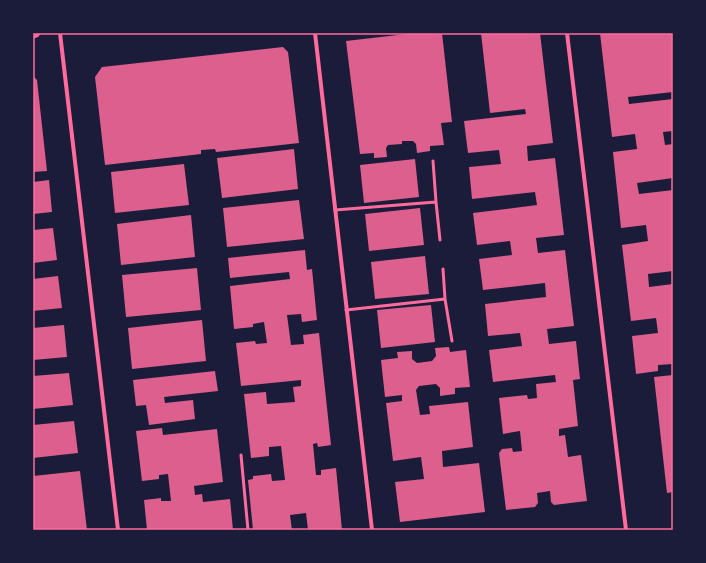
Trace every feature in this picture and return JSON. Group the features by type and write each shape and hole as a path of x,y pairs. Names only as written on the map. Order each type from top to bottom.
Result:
{"street":[{"path":"60,33 118,530"},
{"path":"315,33 372,530"},
{"path":"567,33 626,530"}],"lane":[{"path":"433,161 440,240"},
{"path":"335,210 436,202"},
{"path":"443,269 445,299 452,342"},
{"path":"346,310 445,299"},
{"path":"241,456 248,530"}],"building":[{"path":"415,33 442,33 452,122 441,123 444,145 430,146 430,151 417,153 416,144 413,141 402,141 402,144 388,145 386,148 387,157 374,158 374,153 360,154 346,41"},
{"path":"481,33 540,33 553,143 527,146 528,161 555,158 564,235 536,238 538,253 565,250 574,326 547,329 549,344 576,341 580,379 573,380 578,426 559,429 559,436 565,435 568,457 581,455 587,501 554,505 551,502 550,491 537,493 538,503 535,507 506,510 499,453 502,449 512,448 513,452 522,451 520,431 503,434 499,398 527,395 528,399 537,398 536,384 556,382 555,375 493,382 489,350 522,346 520,333 488,336 485,304 546,297 545,283 483,290 479,259 512,255 510,241 477,245 473,213 537,205 535,192 472,199 469,167 501,164 499,150 468,153 464,121 526,114 525,109 490,113"},
{"path":"600,33 673,33 673,92 628,97 629,104 673,99 673,131 663,132 665,145 673,144 673,178 637,183 639,194 673,190 673,271 648,274 649,287 673,284 673,364 658,365 658,371 636,374 632,336 658,333 656,318 631,321 622,245 648,241 646,225 621,228 613,152 637,149 635,134 612,137"},
{"path":"283,47 288,52 299,143 216,152 215,149 201,150 201,154 105,165 95,77 102,67"},
{"path":"33,76 37,80 47,171 33,172"},
{"path":"294,149 298,189 222,198 217,158"},
{"path":"415,159 419,197 364,203 360,165"},
{"path":"184,164 189,205 115,213 111,172"},
{"path":"49,180 52,212 33,214 33,182"},
{"path":"299,200 304,239 227,247 223,208"},
{"path":"420,208 424,245 369,251 365,214"},
{"path":"191,215 195,257 121,265 117,224"},
{"path":"53,228 57,260 33,263 33,230"},
{"path":"305,250 307,270 312,269 317,320 302,322 301,314 287,315 291,345 304,344 303,335 319,333 331,445 318,447 317,443 313,444 316,475 321,475 321,470 336,468 342,530 308,530 306,513 290,515 292,530 253,530 248,480 253,479 253,476 271,474 272,481 285,480 281,446 269,447 269,456 251,458 244,394 266,392 267,404 295,402 293,387 301,386 301,380 241,386 236,343 255,341 256,344 267,343 264,322 253,324 253,327 234,329 230,286 290,279 289,272 230,278 228,258"},
{"path":"425,256 429,294 375,299 371,262"},
{"path":"197,268 201,310 126,317 122,275"},
{"path":"58,276 62,308 33,311 33,279"},
{"path":"431,305 435,342 381,348 377,310"},
{"path":"202,320 206,361 132,369 128,328"},
{"path":"64,325 67,357 33,360 33,328"},
{"path":"449,347 450,352 466,350 470,387 455,388 455,394 440,396 440,388 436,384 419,386 416,390 420,415 430,414 429,406 468,402 473,447 442,451 443,467 479,463 485,512 400,522 395,482 424,479 421,457 393,461 386,403 402,401 402,395 385,397 381,360 398,358 397,352 412,351 412,359 417,363 432,361 436,356 435,348"},
{"path":"215,371 218,391 164,397 165,403 193,400 195,419 149,425 146,405 136,406 133,380"},
{"path":"69,373 73,405 33,409 33,376"},
{"path":"673,375 673,492 667,493 654,377"},
{"path":"74,421 78,453 33,458 33,425"},
{"path":"162,428 163,435 217,429 223,482 194,486 195,495 202,494 203,502 230,499 233,530 147,530 144,500 161,498 161,501 171,501 168,474 159,475 159,479 142,481 136,431"},
{"path":"80,471 87,530 33,530 33,476"}]}
